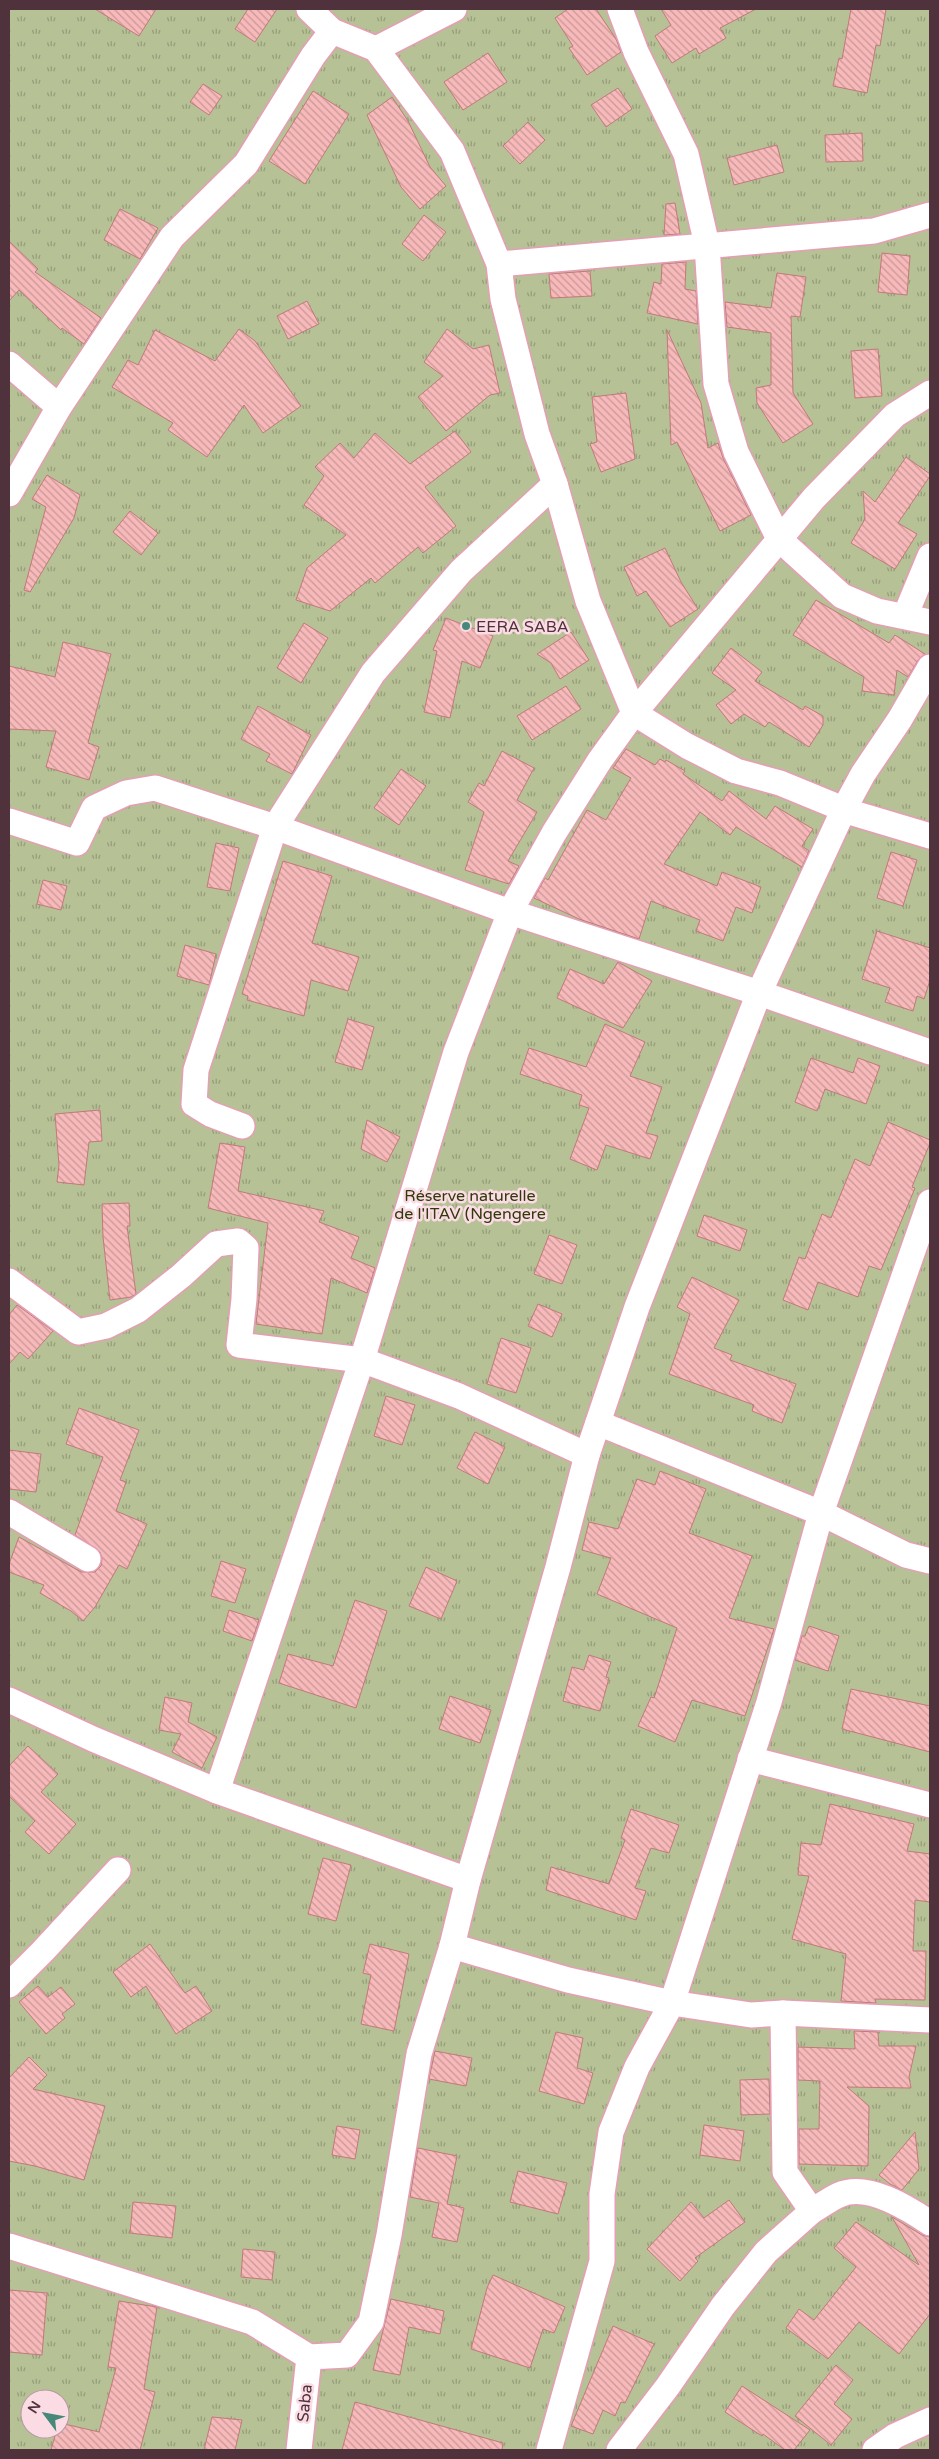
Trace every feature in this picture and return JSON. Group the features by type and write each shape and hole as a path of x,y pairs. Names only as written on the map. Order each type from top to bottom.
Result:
{"street":[{"path":"309,9 332,31 376,49 452,151 499,264 503,299 537,434 555,484 588,601 634,713 687,746 736,771 780,783 844,809 930,836"},
{"path":"376,49 454,9"},
{"path":"620,9 636,52 686,154 708,245 716,384 736,452 779,539 842,596 877,611 930,622"},
{"path":"9,494 59,407 172,237 246,164 314,56 332,31"},
{"path":"499,264 874,230 930,215"},
{"path":"9,364 59,407"},
{"path":"217,1790 362,1360 456,1052 510,912 559,825 600,760 634,713 814,498 895,415 930,393"},
{"path":"242,1126 210,1114 194,1104 196,1077 275,827 373,674 461,571 555,484"},
{"path":"905,616 930,556"},
{"path":"9,2246 252,2322 309,2356 347,2355 371,2322 389,2235 419,2054 452,1946 468,1880 598,1422 637,1307 760,993 844,809 863,774 900,719 930,667"},
{"path":"9,821 77,843 94,808 126,793 155,788 275,827 510,912 760,993 930,1052"},
{"path":"549,2450 602,2261 602,2194 611,2132 637,2067 672,2003 769,1702 822,1513 930,1202"},
{"path":"9,1281 78,1332 106,1326 138,1310 181,1276 216,1244 238,1241 246,1248 244,1299 239,1345 362,1360 459,1396 587,1456"},
{"path":"598,1422 822,1513 906,1555 930,1561"},
{"path":"9,1512 88,1559"},
{"path":"9,1700 93,1739 217,1790 468,1880"},
{"path":"750,1759 930,1805"},
{"path":"9,1985 118,1870"},
{"path":"452,1946 568,1980 672,2003 752,2015 783,2013 930,2020"},
{"path":"783,2013 785,2172 812,2211"},
{"path":"619,2450 668,2386 722,2306 766,2252 812,2211 841,2194 860,2191 888,2198 930,2223"},
{"name":"Saba","path":"299,2450 309,2356"},
{"path":"875,2450 895,2436 930,2420"}],"green space":[{"name":"Réserve naturelle de l'ITAV (Ngengere","path":"9,9 930,9 930,2450 9,2450"}],"building":[{"path":"95,9 156,9 139,36"},
{"path":"248,9 277,9 255,42 235,29"},
{"path":"568,9 596,9 616,39 621,52 587,75 569,48 573,46 555,18"},
{"path":"661,9 756,9 720,28 726,38 699,54 696,48 672,63 655,36 671,25"},
{"path":"851,9 886,9 880,46 876,45 867,93 833,86 839,58 842,59"},
{"path":"488,53 507,82 463,110 444,82"},
{"path":"203,84 222,96 209,115 190,102"},
{"path":"618,88 632,109 606,127 591,105"},
{"path":"313,91 349,114 305,184 269,161"},
{"path":"392,97 408,121 430,167 446,186 420,209 401,187 367,115"},
{"path":"528,122 545,140 520,164 503,146"},
{"path":"862,133 863,161 826,162 825,135"},
{"path":"777,145 784,172 734,185 727,158"},
{"path":"675,203 680,234 664,235 666,204"},
{"path":"120,209 158,228 140,259 104,240"},
{"path":"424,215 446,232 423,261 402,244"},
{"path":"9,241 38,269 35,272 101,318 84,344 62,328 61,330 19,290 9,301"},
{"path":"882,253 910,256 907,295 878,292"},
{"path":"686,262 685,289 696,291 698,324 647,313 654,282 661,284 662,264"},
{"path":"590,271 592,296 551,298 549,274"},
{"path":"777,273 806,277 800,317 791,316 793,393 813,424 783,443 757,403 756,388 771,385 771,333 727,327 725,302 771,308"},
{"path":"307,301 319,324 288,339 277,316"},
{"path":"239,329 255,341 301,406 263,433 244,405 207,457 168,430 173,423 112,387 128,360 138,365 155,330 215,361"},
{"path":"447,329 473,349 489,345 500,393 490,395 446,431 418,397 443,376 424,362"},
{"path":"667,330 701,403 708,448 718,443 723,458 751,515 720,531 677,442 671,445"},
{"path":"878,349 882,396 855,398 851,351"},
{"path":"626,393 635,459 601,472 590,444 597,442 592,397"},
{"path":"455,431 471,452 425,487 456,526 423,553 418,547 375,583 371,578 330,611 296,600 307,568 346,535 304,505 324,476 315,467 340,443 354,458 375,433 410,464"},
{"path":"906,457 930,474 930,476 898,523 917,534 895,569 851,543 865,519 863,491 875,502"},
{"path":"47,475 80,495 74,518 30,592 24,590 46,507 32,499"},
{"path":"130,511 158,533 141,555 113,532"},
{"path":"665,548 681,582 698,609 670,627 646,591 637,596 624,567"},
{"path":"816,600 889,643 895,635 925,654 918,660 908,677 897,670 894,695 862,691 864,677 793,635"},
{"path":"446,618 493,636 480,668 462,661 450,718 424,712 437,651 433,650"},
{"path":"304,623 328,638 301,683 277,668"},
{"path":"571,632 589,660 560,679 551,663 537,654"},
{"path":"63,642 111,654 88,743 99,747 89,780 46,767 56,731 9,729 9,666 55,677"},
{"path":"731,648 762,672 755,681 803,710 805,706 823,716 823,725 809,747 769,722 765,727 744,714 731,724 716,705 736,690 712,673"},
{"path":"566,686 581,709 532,740 517,716"},
{"path":"258,706 311,735 292,774 266,761 270,754 241,739"},
{"path":"626,749 655,765 660,759 665,762 666,760 685,771 683,774 722,801 729,791 766,819 775,806 813,829 802,846 809,851 802,867 736,827 730,835 700,812 664,864 717,886 722,872 761,887 752,913 736,907 723,941 696,931 700,920 651,901 639,939 579,919 534,898 545,878 548,880 587,810 606,820 631,778 613,768"},
{"path":"502,751 534,768 517,800 537,812 508,861 519,866 509,884 465,870 484,812 468,802 479,783 484,786"},
{"path":"401,769 426,786 399,825 374,808"},
{"path":"216,843 239,848 230,891 207,887"},
{"path":"891,852 917,860 903,906 877,898"},
{"path":"283,861 332,876 312,943 359,957 348,991 311,980 304,1016 247,1000 248,996 242,994"},
{"path":"43,880 67,886 61,910 37,904"},
{"path":"877,931 930,948 930,980 924,999 917,996 913,1011 885,1002 890,988 862,979"},
{"path":"185,945 216,954 209,985 177,976"},
{"path":"618,962 652,981 623,1028 557,998 570,969 604,984"},
{"path":"348,1019 374,1027 362,1070 335,1062"},
{"path":"605,1024 645,1042 630,1076 662,1087 646,1133 658,1136 650,1159 606,1145 597,1170 570,1159 589,1108 579,1105 582,1095 520,1074 529,1048 586,1067"},
{"path":"811,1058 853,1073 858,1058 880,1066 866,1104 825,1089 817,1111 795,1102"},
{"path":"100,1110 102,1141 89,1142 84,1185 57,1182 59,1165 55,1114"},
{"path":"367,1120 400,1137 387,1162 361,1149"},
{"path":"888,1122 930,1140 930,1143 912,1187 915,1188 881,1270 869,1266 858,1297 818,1282 808,1310 783,1300 799,1257 805,1259 822,1214 831,1218 855,1159 870,1166"},
{"path":"220,1143 245,1147 238,1191 324,1211 319,1222 359,1237 351,1258 375,1268 367,1293 331,1278 322,1334 256,1324 268,1223 208,1208"},
{"path":"129,1203 130,1226 127,1226 136,1294 131,1297 110,1300 103,1237 102,1204"},
{"path":"704,1215 747,1230 740,1251 697,1236"},
{"path":"549,1235 577,1245 562,1284 534,1274"},
{"path":"692,1277 739,1300 714,1348 732,1355 730,1360 796,1384 782,1423 752,1411 754,1405 669,1374 690,1314 677,1307"},
{"path":"538,1304 562,1314 552,1337 528,1326"},
{"path":"17,1305 53,1331 28,1359 20,1352 9,1364 9,1315"},
{"path":"501,1338 531,1348 516,1393 487,1384"},
{"path":"386,1396 415,1405 402,1445 374,1436"},
{"path":"79,1408 139,1430 120,1480 126,1482 116,1511 147,1524 127,1569 119,1565 95,1607 83,1621 71,1611 40,1593 44,1585 9,1572 9,1564 19,1537 81,1572 95,1572 101,1566 100,1552 75,1535 103,1457 66,1444"},
{"path":"475,1432 505,1447 488,1484 457,1468"},
{"path":"9,1450 41,1454 36,1492 9,1489"},
{"path":"660,1471 706,1489 689,1533 752,1556 729,1618 774,1629 745,1716 692,1700 675,1742 638,1726 651,1697 654,1698 677,1628 597,1594 611,1558 582,1550 589,1522 618,1529 637,1479 655,1485"},
{"path":"221,1561 246,1569 235,1603 211,1596"},
{"path":"426,1567 457,1581 441,1619 409,1606"},
{"path":"355,1600 387,1611 356,1708 279,1683 288,1654 333,1666"},
{"path":"229,1610 259,1620 252,1641 223,1631"},
{"path":"809,1626 839,1636 828,1671 795,1660 802,1636 805,1636"},
{"path":"589,1655 611,1662 606,1677 609,1678 600,1711 563,1701 572,1667 584,1670"},
{"path":"851,1689 930,1706 930,1752 842,1729"},
{"path":"450,1696 491,1710 480,1743 439,1729"},
{"path":"165,1697 192,1703 188,1722 217,1737 202,1768 172,1752 181,1734 159,1730"},
{"path":"28,1746 58,1774 41,1792 76,1824 49,1854 25,1832 35,1821 9,1796 9,1766"},
{"path":"830,1804 914,1824 907,1851 930,1854 930,1902 915,1900 913,1951 926,1951 925,2000 875,1999 876,2003 841,2001 846,1954 792,1939 809,1876 798,1875 801,1843 821,1845"},
{"path":"631,1809 679,1825 669,1853 651,1848 635,1888 646,1891 636,1920 546,1890 551,1867 609,1884 625,1840 621,1838"},
{"path":"323,1858 351,1865 336,1921 308,1914"},
{"path":"150,1944 185,1993 196,1986 212,2011 176,2034 146,1986 131,1997 113,1972"},
{"path":"370,1944 409,1954 394,2031 361,2024 371,1975 363,1973"},
{"path":"38,1986 48,1997 61,1987 75,2004 62,2014 65,2018 46,2034 19,2002"},
{"path":"854,2031 878,2032 879,2046 916,2046 909,2077 911,2088 847,2087 869,2106 868,2166 799,2164 799,2129 819,2129 820,2081 798,2080 798,2047 855,2049"},
{"path":"556,2032 583,2038 577,2068 593,2073 584,2104 539,2091"},
{"path":"435,2051 472,2058 466,2086 429,2079"},
{"path":"29,2057 47,2075 33,2089 105,2106 84,2180 35,2166 9,2161 9,2078"},
{"path":"769,2079 770,2114 741,2115 740,2080"},
{"path":"704,2125 744,2131 740,2161 700,2155"},
{"path":"337,2126 360,2130 355,2159 332,2155"},
{"path":"915,2132 919,2169 902,2190 890,2184 879,2175"},
{"path":"418,2148 457,2156 447,2204 464,2208 457,2242 432,2237 439,2203 410,2197"},
{"path":"518,2171 567,2183 558,2214 510,2202"},
{"path":"729,2200 745,2222 695,2258 698,2261 680,2281 647,2249 691,2202 704,2218"},
{"path":"133,2202 176,2206 172,2238 130,2233"},
{"path":"892,2217 922,2235 930,2237 930,2314 899,2354 859,2322 828,2359 786,2328 799,2309 814,2320 856,2267 834,2248 856,2222 919,2265"},
{"path":"243,2249 275,2252 272,2280 241,2277"},
{"path":"493,2275 565,2307 554,2333 543,2329 530,2368 471,2349 487,2288"},
{"path":"9,2290 47,2293 42,2355 9,2352"},
{"path":"391,2299 444,2311 440,2334 409,2327 400,2375 373,2370"},
{"path":"119,2301 157,2307 144,2389 155,2392 140,2450 51,2450 54,2439 70,2439 70,2425 99,2432 116,2368 108,2367"},
{"path":"613,2326 654,2344 625,2403 621,2402 615,2416 603,2410 593,2434 571,2426"},
{"path":"836,2365 853,2380 834,2404 852,2419 831,2445 795,2416"},
{"path":"742,2386 810,2430 794,2450 785,2450 763,2434 762,2436 725,2412"},
{"path":"355,2402 503,2443 502,2450 342,2450"},
{"path":"212,2417 242,2420 235,2450 204,2450"}],"place":[{"name":"EERA SABA","path":"466,626"}]}
